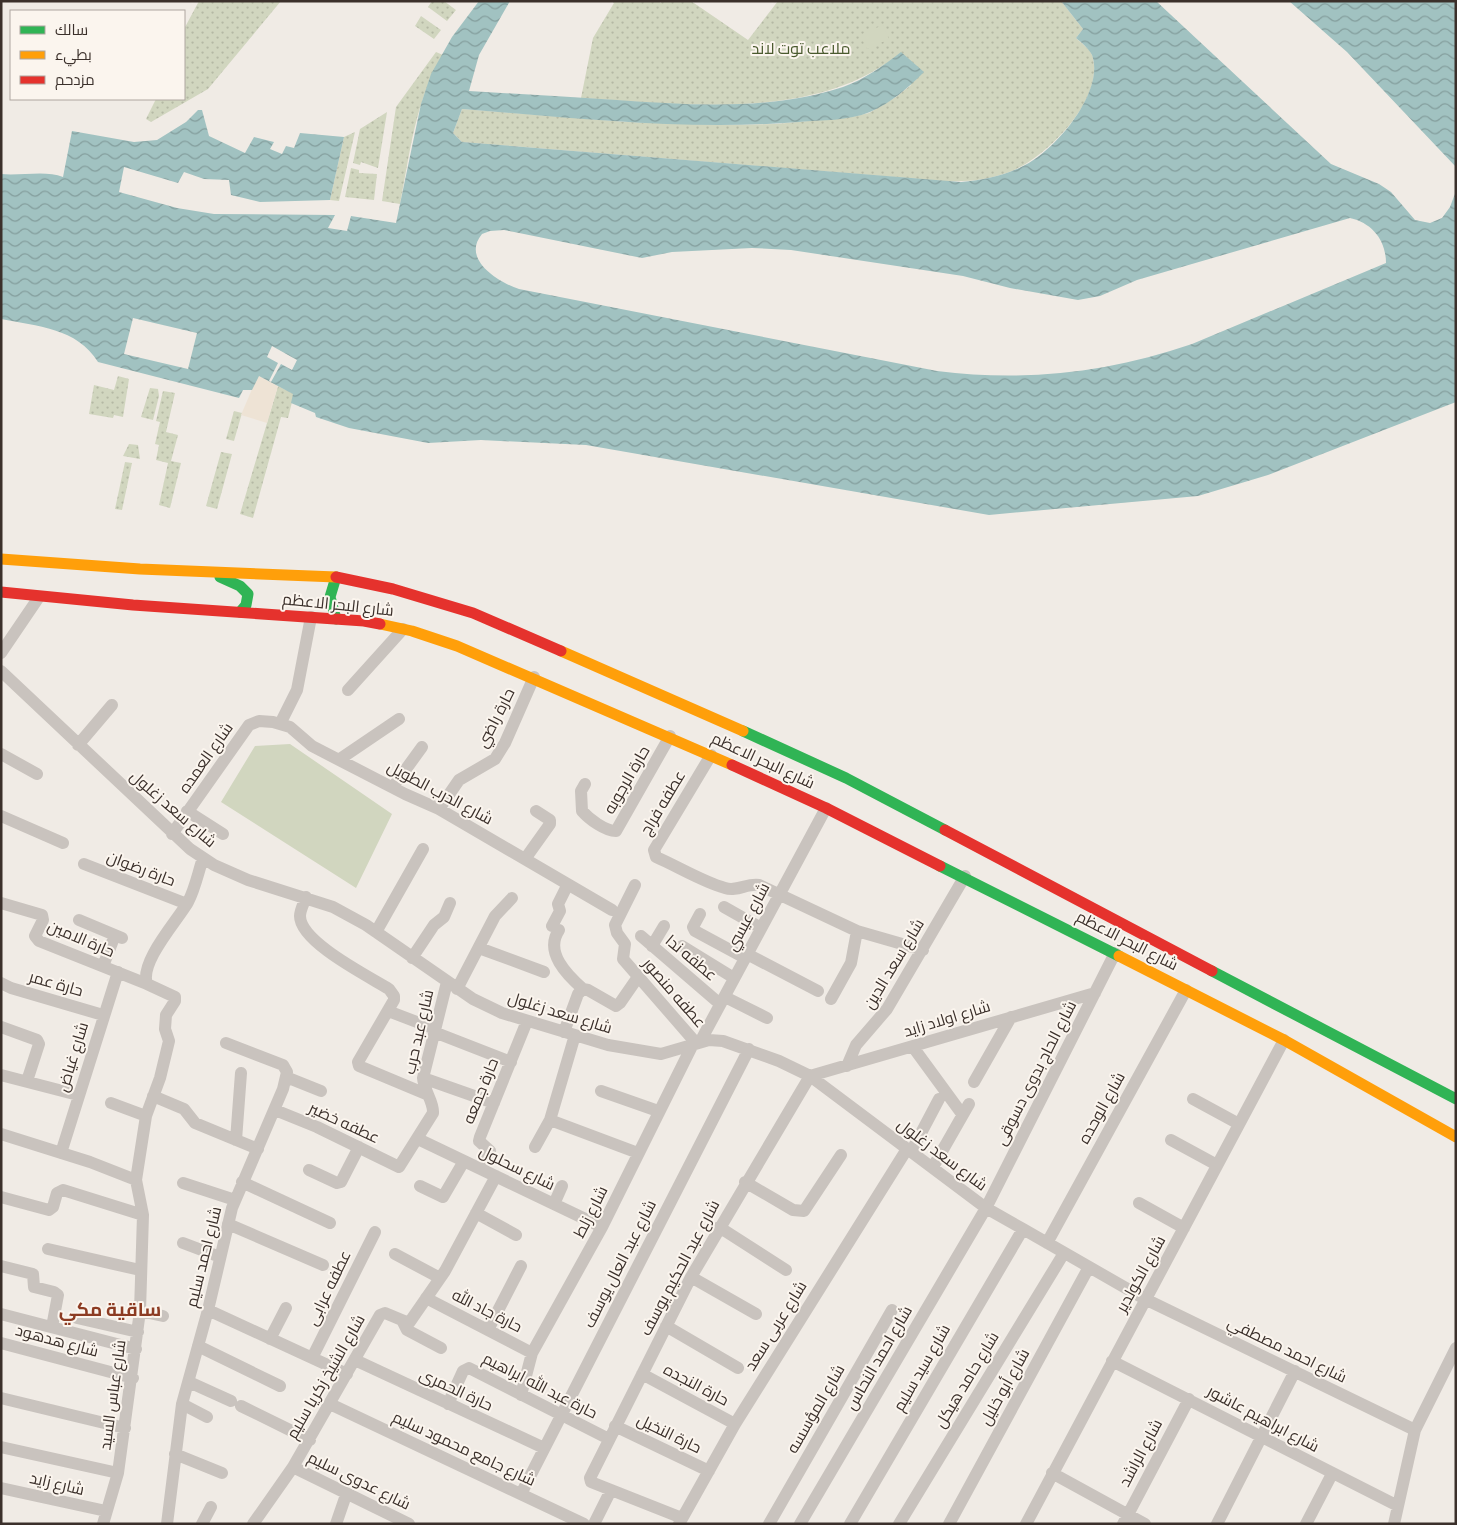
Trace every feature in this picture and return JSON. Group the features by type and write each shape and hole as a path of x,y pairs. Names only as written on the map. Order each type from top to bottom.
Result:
{"main road":[{"name":"شارع البحر الاعظم","path":"1,559 140,569 204,570 336,577 393,589 473,614 720,720 846,778 1456,1099"},
{"path":"204,570 244,587 249,595 247,605 240,612"},
{"path":"336,577 330,596 336,619"},
{"name":"شارع البحر الاعظم","path":"1,592 39,597 364,621 403,629 457,646 670,736 826,808 964,876 1284,1040 1456,1137"}],"street":[{"path":"1,653 39,597"},
{"path":"280,724 297,690 311,618"},
{"path":"348,690 403,629"},
{"name":"شارع سعد زغلول","path":"1,671 172,834 203,858 248,880 333,907 376,932 452,985 502,1013 527,1022 608,1045 661,1054 696,1043 723,1041 748,1049 810,1076 986,1208 1145,1298"},
{"name":"حارة راضي","path":"439,809 459,780 495,759 505,743 534,677"},
{"path":"78,745 112,706"},
{"path":"340,759 399,719"},
{"name":"شارع الدرب الطويل","path":"249,725 259,721 290,727 312,746 439,809 612,910"},
{"name":"شارع العمده","path":"172,834 249,725"},
{"name":"حارة الرجوبه","path":"585,784 581,791 582,811 595,822 611,831 616,831 670,736"},
{"path":"392,787 422,747"},
{"path":"1,754 37,774"},
{"name":"عطفه فراج","path":"711,755 654,854 656,857 724,888 742,888 750,884 760,885 779,894"},
{"name":"شارع عيسي","path":"696,1043 722,1000 826,808"},
{"path":"187,811 223,834"},
{"path":"525,859 550,824 550,820 536,811"},
{"path":"1,816 63,842"},
{"path":"376,932 424,849"},
{"path":"148,984 146,976 157,946 187,904 203,858"},
{"name":"حارة رضوان","path":"84,864 187,904"},
{"name":"شارع سعد الدين","path":"847,1066 848,1058 856,1045 887,1009 923,950 964,876"},
{"path":"568,884 558,904 560,911 553,943 553,950 567,974 583,989 616,1006 638,977"},
{"name":"عطفه منصور","path":"635,884 615,930 625,944 623,959 696,1043"},
{"path":"779,894 857,931 923,950"},
{"path":"306,897 300,916 306,933 321,946 393,992 394,1000 358,1062 361,1067 426,1094"},
{"name":"شارع عبد حرب","path":"399,1167 433,1113 434,1107 426,1094 423,1078 434,1030 452,985 479,948 500,909 512,898"},
{"name":"حارة الامين","path":"1,903 42,915 43,920 35,936 39,941 148,984"},
{"path":"412,958 434,925 444,917 450,903"},
{"path":"724,907 761,928"},
{"path":"700,914 693,927 695,931 818,991"},
{"path":"79,920 119,936 103,966"},
{"path":"652,946 664,926"},
{"path":"831,999 851,963 857,931"},
{"name":"عطفه ندا","path":"641,936 722,1000 767,1018"},
{"path":"682,946 734,978"},
{"path":"479,948 544,972"},
{"name":"شارع الحاج بدوى دسوقى","path":"986,1208 1115,953"},
{"name":"شارع غياض","path":"61,1153 118,972"},
{"name":"حارة عمر","path":"1,982 11,988 103,1015"},
{"name":"شارع عباس السيد","path":"104,1517 118,1473 133,1378 140,1312 143,1215 136,1180 146,1116 169,1041 164,1023 175,1001 175,997 148,984"},
{"path":"535,1147 550,1120 578,994 583,989"},
{"name":"شارع الوحده","path":"1047,1243 1186,990"},
{"name":"شارع اولاد زايد","path":"810,1076 1095,993"},
{"path":"388,1011 511,1062"},
{"path":"974,1082 1011,1017"},
{"name":"حارة جمعه","path":"482,1169 490,1151 479,1141 480,1137 527,1022"},
{"path":"1,1027 37,1040 39,1044 27,1081"},
{"name":"شارع الكولدير","path":"1026,1524 1284,1040"},
{"path":"226,1043 283,1065 286,1077 321,1091"},
{"name":"شارع زلط","path":"521,1395 532,1353 602,1226 658,1111 696,1043"},
{"path":"913,1047 966,1109 933,1167"},
{"name":"شارع عبد العال يوسف","path":"521,1494 748,1049"},
{"path":"236,1140 241,1073"},
{"path":"1,1075 78,1095"},
{"name":"شارع عبد الحكيم يوسف","path":"611,1490 589,1480 691,1277 810,1076"},
{"name":"شارع احمد سليم","path":"167,1524 182,1404 208,1310 228,1224 242,1182 275,1110 286,1077"},
{"path":"423,1078 494,1103"},
{"path":"601,1091 658,1111"},
{"path":"153,1096 184,1109 195,1123 258,1149"},
{"name":"شارع عربى سعد","path":"681,1521 735,1424 909,1150 939,1099"},
{"path":"1193,1099 1239,1124"},
{"path":"111,1102 146,1116"},
{"name":"عطفه خضير","path":"275,1110 399,1167"},
{"path":"550,1120 638,1154"},
{"path":"1,1134 136,1180"},
{"name":"شارع سحلول","path":"418,1139 602,1226"},
{"path":"1171,1140 1217,1165"},
{"path":"309,1170 337,1183 341,1182 359,1147"},
{"path":"746,1182 793,1210 804,1211 841,1155"},
{"path":"420,1186 443,1197 464,1161"},
{"path":"441,1348 407,1330 403,1322 409,1322 440,1278 496,1176"},
{"path":"242,1182 330,1223"},
{"path":"183,1183 235,1200"},
{"path":"554,1204 562,1186"},
{"path":"1,1197 49,1210 53,1207 57,1193 63,1190 143,1215"},
{"path":"1139,1203 1184,1228"},
{"name":"شارع احمد النحاس","path":"800,1524 986,1208"},
{"path":"476,1214 516,1235"},
{"path":"228,1224 323,1265"},
{"path":"719,1227 786,1270"},
{"name":"شارع سيد سليم","path":"850,1524 1022,1229"},
{"name":"عطفه عرابى","path":"312,1358 375,1232"},
{"path":"183,1243 220,1257"},
{"path":"48,1249 140,1270"},
{"name":"شارع حامد هيكل","path":"899,1524 1064,1253"},
{"path":"395,1254 440,1278"},
{"path":"1,1266 33,1274 34,1287 54,1292 58,1295 52,1328"},
{"path":"488,1330 521,1266"},
{"name":"شارع أبو خليل","path":"949,1524 1089,1267"},
{"path":"691,1277 756,1314"},
{"name":"حارة جاد الله","path":"426,1298 532,1353"},
{"name":"شارع احمد مصطفي","path":"1145,1298 1415,1430"},
{"path":"270,1339 286,1308"},
{"path":"208,1310 347,1374"},
{"name":"شارع المؤسسه","path":"769,1524 892,1310"},
{"path":"140,1312 163,1316"},
{"name":"شارع الشيخ زكريا سليم","path":"253,1524 294,1467 382,1313 403,1322"},
{"path":"1,1314 136,1350"},
{"path":"77,1318 138,1332"},
{"path":"666,1326 738,1368"},
{"name":"شارع هدهود","path":"1,1343 133,1378"},
{"path":"198,1346 280,1386"},
{"path":"1394,1524 1415,1430 1456,1348"},
{"name":"حارة الحمرى","path":"355,1360 544,1448"},
{"name":"شارع ابراهيم عاشور","path":"1112,1361 1398,1506"},
{"name":"حارة عبد الله ابراهيم","path":"448,1404 463,1371 469,1368 609,1439"},
{"path":"1217,1524 1295,1371"},
{"name":"حارة النجده","path":"642,1374 735,1424"},
{"path":"189,1382 310,1440"},
{"path":"1,1398 125,1428"},
{"name":"شارع الراشد","path":"1126,1519 1189,1399"},
{"path":"182,1404 208,1417"},
{"name":"شارع جامع محمود سليم","path":"330,1404 584,1524"},
{"name":"حارة النخيل","path":"615,1426 708,1471"},
{"path":"1,1447 118,1473"},
{"path":"175,1454 222,1473"},
{"name":"شارع عدوى سليم","path":"294,1467 393,1520 409,1524"},
{"path":"1052,1473 1126,1519 1144,1524"},
{"path":"1306,1524 1332,1474"},
{"name":"شارع زايد","path":"1,1488 104,1517"},
{"path":"594,1524 611,1490 681,1521"},
{"path":"336,1524 346,1495"},
{"path":"202,1524 211,1507"}],"green space":[{"path":"199,1 281,1 208,89 151,122 146,119 156,100 185,100 185,27"},
{"path":"432,1 444,1 456,10 447,21 428,7"},
{"name":"ملاعب توت لاند","path":"612,1 658,1 661,3 661,1 691,1 748,40 778,1 1061,1 1083,29 1076,38 1091,53 1094,71 1091,89 1083,106 1058,138 1043,152 1014,170 997,176 970,181 943,181 462,142 453,133 462,109 627,122 728,125 776,124 851,117 869,113 896,97 911,85 885,64 852,82 816,94 778,101 697,105 581,98 593,38 614,3"},
{"path":"421,16 441,30 434,39 415,26"},
{"path":"883,25 889,39 867,49 860,35"},
{"path":"436,52 443,55 426,90 420,109 400,204 382,201 396,107"},
{"path":"387,112 378,168 361,162 360,165 353,163 360,129"},
{"path":"355,132 339,201 330,200 344,137"},
{"path":"351,168 359,170 359,173 377,174 374,200 345,197"},
{"path":"118,376 129,379 123,417 114,415 113,418 89,414 94,385 114,390"},
{"path":"278,386 294,394 288,418 281,417 253,518 240,514"},
{"path":"150,388 158,389 159,396 153,420 141,417"},
{"path":"163,391 175,393 166,432 178,435 171,461 181,463 170,508 159,505 168,463 156,460 159,445 155,444 160,422 156,421"},
{"path":"234,411 242,413 234,441 226,439"},
{"path":"129,444 138,445 140,459 123,456"},
{"path":"221,452 232,454 217,509 206,506"},
{"path":"125,462 132,463 122,510 115,509"},
{"path":"290,744 392,814 356,888 221,802 255,746"}],"shaded area":[{"path":"258,375 278,386 267,423 241,415"}],"water":[{"path":"479,1 510,1 479,55 469,91 702,104 759,103 815,95 859,80 901,52 924,72 892,100 870,112 844,119 757,124 673,124 462,109 453,133 462,142 961,182 996,176 1027,164 1052,145 1064,132 1076,117 1085,101 1092,85 1094,69 1092,55 1076,38 1083,29 1061,1 1156,1 1331,164 1379,184 1391,192 1415,220 1430,223 1442,218 1450,207 1456,191 1456,402 1268,475 1198,496 989,515 586,445 481,440 428,443 349,428 316,417 315,413 291,403 293,394 259,376 252,390 243,390 239,398 98,362 79,342 68,335 55,330 1,319 1,174 49,174 63,177 72,131 134,142 157,140 186,122 198,110 202,110 209,136 245,153 254,137 274,142 270,149 282,154 286,146 294,148 300,133 344,137 330,200 260,202 231,195 229,180 204,179 184,172 178,183 124,167 119,192 177,208 214,214 335,215 328,228 347,231 351,216 396,223 421,104 431,74 452,37","holes":["1350,218 1365,224 1376,234 1383,247 1386,263 1192,344 1161,354 1098,368 1034,375 1002,376 937,371 519,289 493,275 479,261 476,252 477,243 482,234 490,231 504,230 642,258 672,252 752,248 791,250 963,276 1010,288 1078,300 1100,296 1137,280","133,318 197,333 188,369 124,354"]},
{"path":"1289,1 1456,1 1456,167 1347,52"}],"pier":[{"path":"272,346 297,360 292,370 281,364 271,382 269,381 278,363 267,357"}],"traffic: fast":[{"path":"220,577 240,586 248,594 246,605 240,612"},
{"path":"336,577 330,597 336,619"},
{"path":"743,731 846,778 945,830"},
{"path":"940,866 1119,956"},
{"path":"1212,971 1456,1099"}],"traffic: slow":[{"path":"1,559 140,569 336,577"},
{"path":"380,624 412,631 457,646 732,765"},
{"path":"561,651 743,731"},
{"path":"1119,956 1284,1040 1456,1137"}],"traffic: jam":[{"path":"336,577 393,589 473,613 561,651"},
{"path":"1,592 133,605 364,621 380,624"},
{"path":"732,765 826,808 940,866"},
{"path":"945,830 1212,971"}],"district":[{"name":"ساقية مكي","path":"110,1310"}]}
